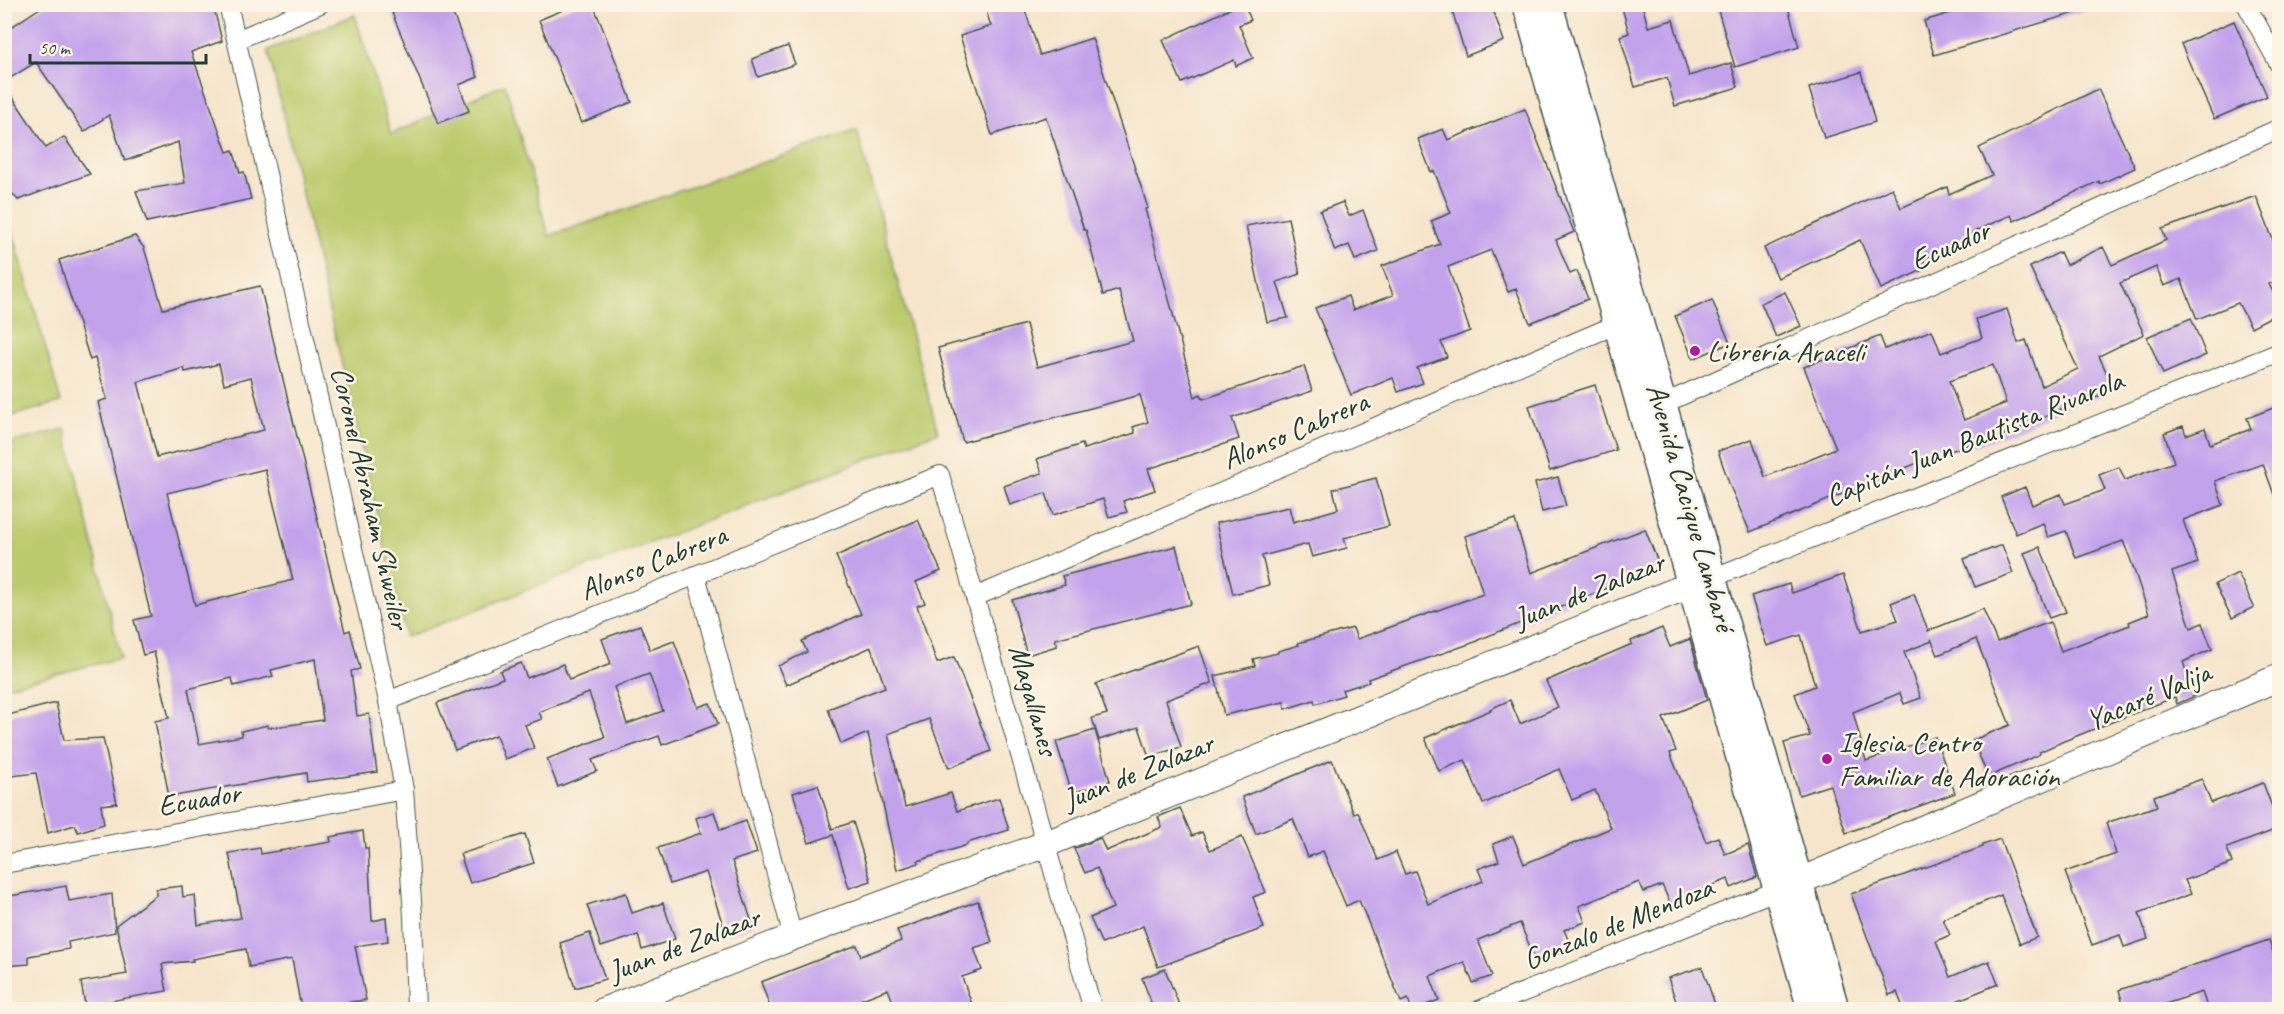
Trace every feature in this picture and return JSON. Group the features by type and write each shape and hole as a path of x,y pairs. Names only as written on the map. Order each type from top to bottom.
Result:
{"main road":[{"name":"Avenida Cacique Lambaré","path":"1527,4 1627,320 1748,743 1788,886 1812,1010"},
{"name":"Avenida Cacique Lambaré","path":"1548,4 1627,320"},
{"name":"Avenida Cacique Lambaré","path":"1788,886 1834,1010"}],"street":[{"name":"Coronel Abraham Shweiler","path":"228,4 388,701 404,790 416,1010"},
{"path":"237,39 320,4"},
{"path":"2246,4 2280,66"},
{"name":"Ecuador","path":"1652,408 2280,128"},
{"name":"Alonso Cabrera","path":"975,597 1627,320"},
{"name":"Capitán Juan Bautista Rivarola","path":"1702,581 2280,352"},
{"name":"Alonso Cabrera","path":"388,701 940,476"},
{"name":"Magallanes","path":"940,476 1093,1010"},
{"path":"696,575 793,937"},
{"name":"Juan de Zalazar","path":"605,1010 793,937 1046,844 1702,581"},
{"name":"Yacaré Valija","path":"1788,886 2280,676"},
{"name":"Ecuador","path":"4,864 404,790"},
{"name":"Gonzalo de Mendoza","path":"1479,1010 1788,886"}],"green space":[{"path":"355,15 391,134 505,84 549,236 857,130 938,432 406,637 268,50"},
{"path":"10,222 61,402 5,418 4,223"},
{"path":"65,429 121,658 5,687 5,444"},
{"path":"363,999 371,1009 315,1010 323,1004"}],"building":[{"path":"46,4 213,4 222,41 191,52 227,152 233,150 240,173 244,172 251,199 147,222 136,191 185,183 178,142 125,161 109,115 84,132 36,62 4,82 4,32"},
{"path":"413,4 449,4 478,77 459,85 469,111 438,123 392,13"},
{"path":"577,4 593,4 632,102 581,123 539,20"},
{"path":"984,4 1023,4 1040,55 1092,38 1148,208 1145,209 1195,397 1201,394 1203,399 1304,366 1312,391 1232,418 1239,439 1148,469 1155,490 1123,501 1127,512 1109,517 1103,499 1053,515 1046,493 1010,505 1004,486 1042,473 1037,459 1082,444 1084,449 1135,433 1133,427 1148,422 1140,395 963,442 938,348 1026,324 1037,367 1133,341 1119,290 1103,295 1086,230 1084,230 1046,117 992,135 960,36 991,26"},
{"path":"1244,4 1251,20 1239,25 1253,58 1236,66 1234,60 1182,83 1163,40"},
{"path":"1450,4 1491,4 1504,41 1466,56"},
{"path":"1621,4 1642,4 1648,27 1673,20 1689,76 1731,63 1738,87 1675,106 1667,78 1635,87 1620,36 1629,33"},
{"path":"1716,4 1787,4 1799,47 1735,67"},
{"path":"1980,4 2087,4 2088,9 1934,55 1924,21"},
{"path":"2234,21 2267,96 2214,119 2181,44"},
{"path":"788,46 795,64 758,77 752,59"},
{"path":"1861,72 1875,122 1824,138 1809,88"},
{"path":"4,84 46,148 64,137 90,174 18,200 4,184"},
{"path":"2098,89 2135,168 2100,184 2099,181 2014,221 2011,215 1986,226 1968,235 1969,239 1923,259 1927,268 1881,289 1860,240 1778,278 1764,248 1892,188 1901,208 1947,187 1949,194 1992,175 1979,148"},
{"path":"1525,109 1574,232 1556,240 1570,274 1577,271 1588,299 1530,323 1516,289 1508,292 1491,250 1448,267 1470,331 1441,342 1447,357 1417,368 1423,383 1398,392 1393,378 1351,395 1315,308 1348,296 1353,310 1393,295 1382,266 1440,244 1431,221 1451,213 1418,139 1443,129 1448,140"},
{"path":"2256,196 2280,258 2280,279 2269,284 2280,306 2280,312 2251,327 2238,303 2197,319 2181,279 2164,286 2156,267 2120,283 2144,334 2099,356 2114,389 2084,403 2082,399 2024,427 1975,446 1974,443 1932,457 1750,532 1718,451 1752,439 1765,477 1836,448 1804,367 1880,336 1885,349 1932,330 1941,353 1982,338 1976,319 2007,309 2018,343 2026,340 2042,386 2078,369 2030,267 2060,252 2066,265 2103,247 2112,265 2166,240 2162,229","holes":["1993,365 2006,403 1964,420 1949,381"]},
{"path":"1343,202 1349,216 1363,210 1378,251 1355,260 1349,245 1335,251 1320,211"},
{"path":"1288,218 1300,274 1277,282 1288,318 1267,322 1246,226"},
{"path":"135,236 144,248 163,309 260,286 345,632 350,630 360,669 351,671 357,716 369,714 377,772 307,782 306,773 169,797 155,721 169,718 154,652 143,655 134,620 151,616 98,402 107,399 95,358 90,360 59,260","holes":["219,364 224,384 251,377 264,430 157,457 138,382 184,368 185,372","265,469 293,580 195,605 167,493","315,659 323,720 268,728 268,725 241,731 242,736 199,744 188,689 232,678 234,686 273,676 271,670"]},
{"path":"1785,292 1801,326 1776,337 1761,303"},
{"path":"1712,300 1730,343 1693,359 1675,316"},
{"path":"2191,318 2206,355 2163,374 2147,337"},
{"path":"1595,385 1616,450 1550,471 1529,406"},
{"path":"2276,407 2280,418 2280,502 2277,503 2263,464 2215,481 2223,505 2183,520 2198,563 2172,572 2191,628 2202,623 2212,649 2183,662 2195,696 2177,704 2175,697 2064,741 1988,777 1973,740 2010,725 1976,639 1938,655 1932,641 1904,652 1921,698 1904,704 1900,693 1853,712 1866,761 1935,737 1955,793 1846,833 1830,785 1799,795 1784,743 1810,736 1795,694 1815,686 1801,635 1767,646 1751,596 1789,584 1792,593 1843,575 1862,631 1898,620 1891,603 1914,594 1928,631 1983,609 1997,642 2050,622 2061,651 2130,625 2129,622 2149,614 2130,558 2123,541 2076,558 2066,531 2048,537 2043,523 2016,534 2001,497 2025,487 2032,505 2061,494 2065,504 2105,490 2099,475 2119,467 2125,480 2174,462 2164,433 2183,426 2186,435 2205,428 2210,444 2251,429 2247,418"},
{"path":"1558,477 1566,506 1542,512 1535,483"},
{"path":"1376,478 1389,526 1344,538 1347,548 1312,557 1308,544 1262,556 1269,585 1233,594 1216,523 1289,507 1293,522 1338,509 1333,489"},
{"path":"918,520 941,571 916,582 925,603 917,606 937,663 954,657 991,751 949,768 929,719 888,734 905,807 951,793 957,811 999,798 1009,830 967,843 967,845 897,870 868,733 841,744 828,709 885,687 871,647 786,685 778,666 807,652 802,641 861,614 836,556"},
{"path":"1515,520 1531,573 1645,529 1660,567 1478,641 1368,679 1369,682 1342,690 1344,695 1315,704 1314,700 1285,709 1284,702 1224,715 1215,676 1255,666 1253,659 1278,653 1278,651 1299,645 1298,643 1353,628 1357,639 1483,594 1465,536"},
{"path":"2002,545 2013,573 1975,587 1964,559"},
{"path":"1176,546 1191,604 1055,639 1057,646 1027,655 1012,600 1065,585 1062,576"},
{"path":"2040,547 2066,612 2049,618 2024,553"},
{"path":"2238,573 2254,607 2232,618 2215,584"},
{"path":"640,625 650,650 674,641 698,707 710,703 718,724 662,745 659,736 592,760 597,771 558,787 547,759 605,737 589,693 539,712 542,719 525,725 534,748 505,759 496,735 455,750 437,703 503,678 500,671 521,663 527,678 563,664 569,680 611,664 602,639","holes":["649,674 663,711 627,724 614,687"]},
{"path":"1662,628 1670,647 1690,639 1707,700 1663,718 1676,751 1670,753 1706,842 1718,837 1725,854 1748,845 1757,877 1731,888 1728,879 1670,903 1662,885 1644,892 1639,882 1579,906 1585,922 1564,930 1570,944 1535,959 1520,923 1478,940 1492,976 1473,983 1464,962 1430,976 1439,1000 1412,1010 1408,999 1401,1002 1359,900 1346,906 1323,851 1308,857 1293,819 1256,834 1242,797 1332,760 1354,814 1358,812 1378,860 1396,852 1405,874 1415,871 1428,904 1483,881 1478,869 1499,861 1493,844 1513,836 1524,864 1611,828 1595,790 1572,800 1559,769 1483,804 1465,760 1439,771 1425,738 1510,700 1520,724 1558,707 1546,681 1632,644 1631,641"},
{"path":"1199,646 1212,683 1166,700 1181,747 1149,757 1139,727 1099,740 1092,718 1107,714 1096,684"},
{"path":"56,703 64,740 103,738 117,803 101,805 104,824 78,832 75,825 48,833 36,773 4,777 4,716"},
{"path":"1095,730 1110,781 1072,793 1056,742"},
{"path":"2202,779 2211,803 2263,783 2280,828 2227,848 2232,863 2185,880 2191,894 2139,913 2148,939 2124,947 2120,935 2092,945 2065,872 2116,854 2106,823 2157,806 2154,796"},
{"path":"818,785 832,829 853,822 871,881 849,888 833,835 809,843 793,793"},
{"path":"1180,808 1192,836 1202,832 1210,850 1242,837 1266,892 1253,897 1264,928 1158,967 1143,926 1102,944 1090,918 1113,908 1097,868 1085,873 1074,849 1100,838 1106,851 1162,827 1158,817"},
{"path":"714,812 720,830 746,821 757,853 732,861 753,926 726,935 706,872 670,884 658,848 701,833 696,818"},
{"path":"363,831 365,848 368,848 372,921 386,918 388,941 355,946 366,1000 301,1008 292,959 249,967 246,949 192,959 193,961 162,964 167,991 109,1001 110,1010 90,1010 89,1004 85,1005 81,982 127,974 116,925 156,895 156,889 182,886 183,897 195,895 198,925 241,918 229,853 260,848 261,854 331,842 330,837"},
{"path":"525,834 534,863 470,883 460,854"},
{"path":"2000,839 2037,937 2020,944 2001,895 1943,919 1950,935 1936,941 1950,977 1989,961 1998,984 1949,1004 1951,1010 1904,1010 1897,992 1889,995 1851,894"},
{"path":"66,886 69,901 112,894 115,932 68,942 69,949 29,956 29,964 4,966 4,897"},
{"path":"626,893 632,913 663,903 675,939 642,950 638,935 601,947 587,905"},
{"path":"978,901 992,942 974,948 982,970 962,977 974,1010 896,1010 888,989 834,1010 771,1010 761,982 857,945 861,956 901,941 897,930"},
{"path":"590,933 605,979 575,988 560,943"},
{"path":"2269,940 2280,973 2280,1010 2208,1010 2202,992 2162,1005 2164,1010 2125,1010 2119,990"},
{"path":"1702,967 1717,1010 1679,1010 1668,978"},
{"path":"1165,969 1181,1010 1154,1010 1142,978"}],"place":[{"name":"Librería Araceli","path":"1695,351"},
{"name":"Iglesia Centro Familiar de Adoración","path":"1827,759"}]}
